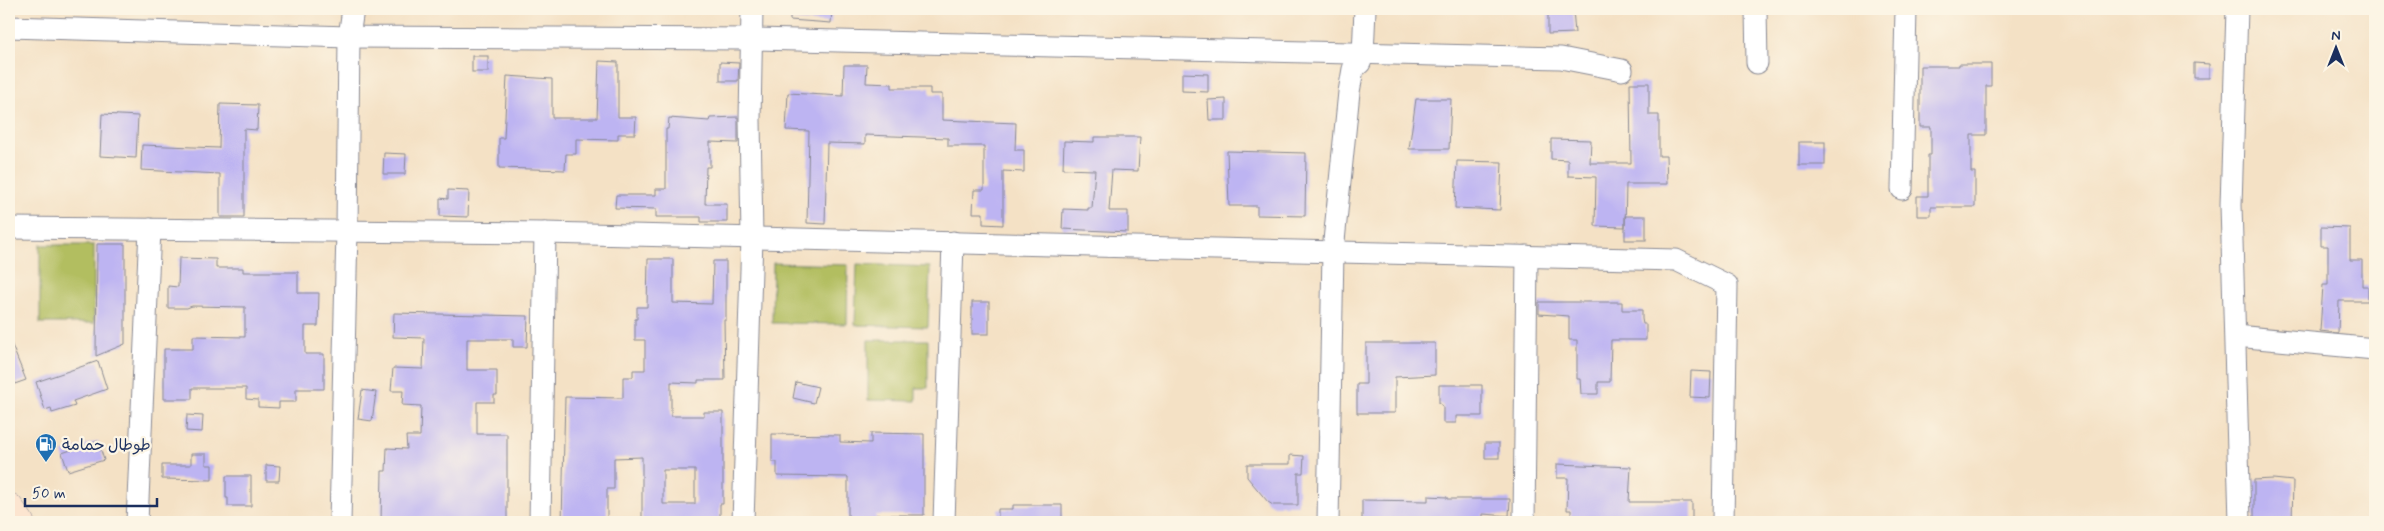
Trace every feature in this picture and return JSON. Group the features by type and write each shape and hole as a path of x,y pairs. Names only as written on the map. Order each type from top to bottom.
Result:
{"main road":[{"path":"9,507 20,522"}],"street":[{"path":"340,522 348,231 349,37 353,9"},
{"path":"742,522 752,238 752,9"},
{"path":"1328,522 1333,251 1349,92 1353,69 1360,63 1363,55 1365,9"},
{"path":"1756,9 1757,63"},
{"path":"1902,189 1906,9"},
{"path":"2237,9 2231,206 2240,522"},
{"path":"9,27 349,37 751,39 1363,55 1561,58 1622,70"},
{"path":"9,228 545,233 1676,260 1727,285 1723,522"},
{"path":"137,522 150,230"},
{"path":"540,522 545,233"},
{"path":"944,522 953,242"},
{"path":"1524,522 1527,256"},
{"path":"2236,336 2375,350"}],"green space":[{"path":"40,245 94,245 94,323 40,323"},
{"path":"773,263 848,265 847,324 772,323"},
{"path":"857,264 930,267 928,327 855,325"},
{"path":"868,340 928,340 928,388 916,388 916,401 868,400"}],"building":[{"path":"832,9 831,23 790,20 790,10"},
{"path":"1548,9 1573,9 1575,33 1548,34"},
{"path":"472,56 488,56 488,72 472,72"},
{"path":"599,61 618,62 618,117 636,117 635,134 618,134 618,140 576,139 576,154 566,154 565,170 499,168 499,138 504,138 507,76 552,79 552,118 597,118"},
{"path":"720,62 739,63 738,81 720,81"},
{"path":"2194,63 2209,64 2209,78 2194,78"},
{"path":"1959,64 1991,64 1991,86 1986,86 1986,135 1971,135 1971,172 1975,172 1975,207 1931,207 1931,216 1917,216 1917,196 1928,196 1928,155 1931,155 1931,127 1920,127 1920,66 1959,66"},
{"path":"844,65 867,65 866,83 892,84 892,88 930,88 930,94 942,94 942,120 1016,123 1015,150 1024,150 1024,172 1003,171 1003,225 983,224 983,213 973,213 974,190 984,190 984,146 948,146 948,138 865,135 865,144 827,143 825,224 807,223 809,131 786,130 788,93 843,96"},
{"path":"1182,73 1208,74 1208,92 1182,91"},
{"path":"1630,83 1649,83 1649,115 1659,115 1659,156 1666,156 1667,184 1626,184 1625,227 1595,226 1596,177 1568,176 1568,160 1551,159 1551,139 1591,140 1590,163 1631,163"},
{"path":"1226,99 1226,120 1209,120 1208,100"},
{"path":"1416,99 1451,99 1449,149 1409,149"},
{"path":"220,104 258,105 257,130 244,129 244,217 220,217 220,174 141,170 142,145 219,148"},
{"path":"102,114 138,116 136,158 100,156"},
{"path":"738,117 738,143 710,142 710,167 706,167 705,204 727,204 727,222 701,222 701,217 656,217 656,209 615,208 616,195 656,195 656,189 666,189 666,129 668,129 669,118 709,121 710,118"},
{"path":"1094,137 1140,137 1138,171 1112,170 1109,211 1128,211 1128,232 1062,229 1063,209 1088,210 1088,208 1092,208 1095,170 1063,169 1064,141 1094,142"},
{"path":"1799,142 1825,142 1825,165 1799,165"},
{"path":"1227,151 1306,153 1305,216 1257,215 1257,206 1229,206"},
{"path":"384,153 406,154 405,174 383,174"},
{"path":"1457,161 1502,162 1500,210 1455,208"},
{"path":"448,190 469,191 468,217 440,216 440,198 448,199"},
{"path":"1625,216 1646,216 1646,240 1625,240"},
{"path":"2321,227 2350,228 2350,260 2362,260 2362,286 2368,286 2368,301 2339,301 2338,333 2320,331 2323,285 2328,285 2328,246 2321,246"},
{"path":"97,244 125,244 125,344 96,356"},
{"path":"179,258 216,259 216,268 243,268 243,272 298,272 298,293 319,293 318,326 305,326 305,354 324,354 324,389 296,389 296,402 279,402 279,408 258,407 258,400 246,399 246,388 192,388 192,399 164,399 164,349 193,349 193,336 245,337 245,307 192,306 187,308 168,308 168,286 178,287"},
{"path":"648,259 673,259 673,303 712,304 713,261 726,261 726,320 724,320 725,380 698,380 698,383 671,382 671,416 704,416 704,412 723,412 723,504 720,504 720,522 642,522 642,457 614,458 614,489 607,489 607,522 562,522 565,397 623,398 623,377 633,377 633,370 645,370 645,340 635,340 635,319 637,319 637,307 647,307","holes":["663,470 695,470 695,504 663,504"]},
{"path":"972,302 989,302 989,334 972,334"},
{"path":"1539,302 1622,302 1622,310 1642,310 1643,324 1646,324 1646,340 1611,340 1610,382 1598,382 1598,394 1581,394 1580,379 1577,379 1577,340 1569,340 1569,316 1539,314"},
{"path":"394,313 528,316 527,347 513,347 513,339 467,339 467,370 497,370 497,395 494,395 494,402 477,402 477,434 507,434 507,522 381,522 382,471 386,471 387,448 407,449 406,436 420,436 421,406 402,405 403,391 391,391 393,368 423,369 424,338 393,337"},
{"path":"9,338 26,380 9,386"},
{"path":"1366,343 1435,343 1435,375 1395,377 1395,413 1357,413 1357,384 1366,384"},
{"path":"98,361 107,389 73,401 75,406 52,413 51,408 45,410 36,382"},
{"path":"1691,371 1711,372 1710,398 1690,397"},
{"path":"796,382 818,387 814,403 793,398"},
{"path":"1439,385 1482,385 1482,416 1456,416 1456,423 1443,423 1443,406 1439,403"},
{"path":"362,390 376,392 372,421 358,419"},
{"path":"187,415 203,416 202,432 186,431"},
{"path":"871,433 924,434 924,515 876,515 876,522 848,522 848,477 777,476 777,462 772,462 772,434 840,435 840,442 871,443"},
{"path":"98,441 104,460 68,471 62,453"},
{"path":"1485,443 1499,443 1499,458 1485,458"},
{"path":"191,454 206,454 206,465 212,465 212,480 162,479 162,465 191,465"},
{"path":"1290,455 1304,456 1303,473 1298,473 1298,505 1273,505 1268,502 1247,477 1247,464 1290,464"},
{"path":"1557,464 1631,467 1629,502 1692,502 1692,520 1688,520 1688,522 1571,522 1571,510 1567,510 1568,478 1557,478"},
{"path":"266,465 280,466 279,481 266,481"},
{"path":"226,476 251,476 251,506 228,506"},
{"path":"2254,480 2293,481 2292,522 2254,522"},
{"path":"1428,496 1447,497 1447,499 1510,499 1509,516 1483,514 1483,522 1362,522 1362,500 1428,501"},
{"path":"1013,505 1062,505 1062,522 998,522 998,509 1013,509"}],"place":[{"name":"طوطال حمامة","path":"46,463"}]}
